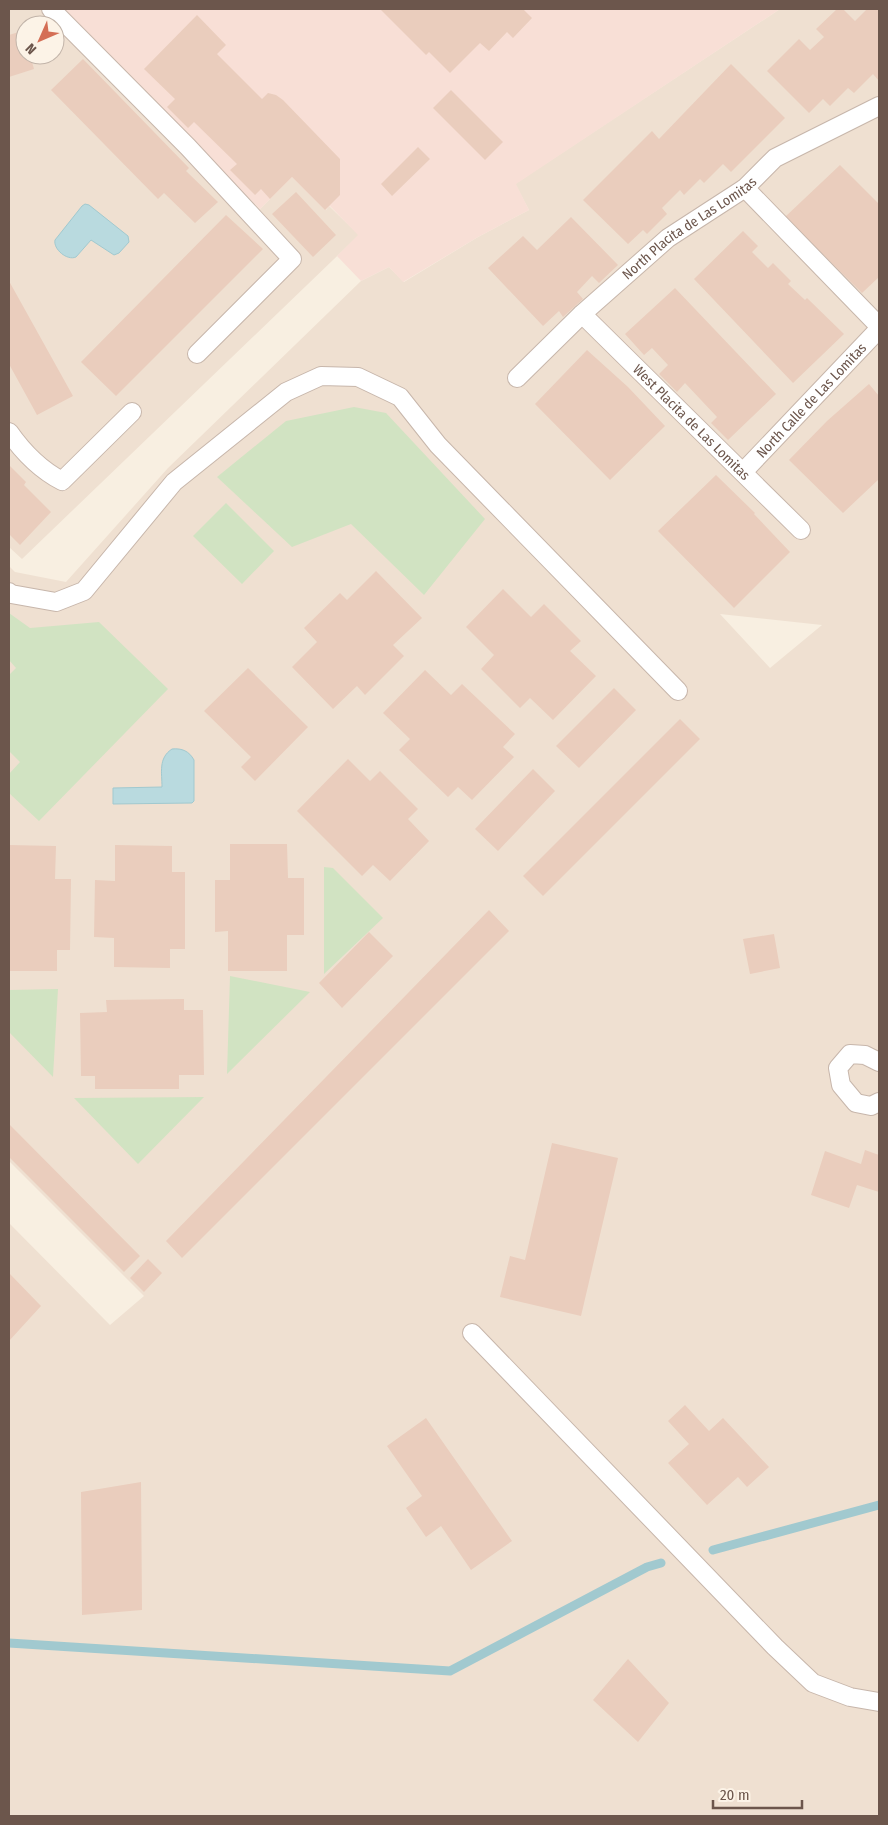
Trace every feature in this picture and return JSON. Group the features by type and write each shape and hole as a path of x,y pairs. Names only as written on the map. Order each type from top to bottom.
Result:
{"lane":[{"path":"51,9 188,147 292,259 197,354"},
{"name":"North Placita de Las Lomitas","path":"517,378 582,314 668,238 745,188 775,158 879,106"},
{"path":"745,188 879,328"},
{"name":"West Placita de Las Lomitas","path":"582,314 801,530"},
{"name":"North Calle de Las Lomitas","path":"743,472 879,328"},
{"path":"9,592 11,594 56,602 84,590 174,482 286,392 321,376 358,377 400,397 438,445 678,691"},
{"path":"9,432 25,454 62,481 132,412"},
{"path":"879,1062 865,1055 850,1054 838,1068 841,1085 856,1104 871,1106 879,1102"},
{"path":"472,1333 775,1648 813,1683 850,1697 879,1702"}],"shaded area":[{"path":"9,9 61,9 260,209 292,177 326,210 329,206 359,235 22,559 9,547"},
{"path":"61,9 780,9 516,184 529,210 478,237 403,282 389,267 361,281 337,256 358,235 330,206 325,210 292,177 260,209"},
{"path":"780,9 879,9 879,1816 9,1816 9,1223 110,1325 144,1296 9,1161 9,566 15,572 66,582 168,468 361,281 389,267 404,282 478,237 529,210 515,184","holes":["720,614 822,625 770,668"]}],"green space":[{"path":"354,407 386,413 485,519 424,595 351,524 292,547 217,477 286,421"},
{"path":"226,503 274,551 242,584 193,536"},
{"path":"9,613 30,628 99,622 168,689 39,821 9,793 9,774 20,762 9,751 9,675 16,668 9,660"},
{"path":"324,867 333,868 383,918 324,974"},
{"path":"230,976 310,992 227,1074"},
{"path":"58,989 53,1077 9,1032 9,990"},
{"path":"204,1097 138,1164 74,1098"}],"water":[{"path":"85,204 89,205 128,236 129,242 119,253 114,255 91,240 76,257 65,256 58,250 55,240"},
{"path":"172,749 185,751 194,760 194,801 192,803 113,804 113,788 162,787 161,771 163,761"}],"building":[{"path":"380,9 523,9 532,18 513,38 507,32 489,51 480,43 450,73 429,52 426,55"},
{"path":"837,9 843,9 855,21 867,9 879,9 879,81 873,74 854,93 848,88 830,106 823,99 809,113 767,71 799,39 810,50 824,37 816,29"},
{"path":"197,15 226,45 217,54 262,99 268,93 276,95 283,100 340,159 340,195 325,210 292,177 270,199 261,189 255,195 230,170 237,164 194,122 188,128 167,107 175,99 144,69"},
{"path":"15,33 15,65 33,65 34,69 9,77 9,35"},
{"path":"83,59 189,168 186,171 218,202 195,223 164,193 158,199 51,90"},
{"path":"731,64 785,118 731,172 723,164 704,183 700,179 684,195 680,190 662,208 667,214 647,234 643,230 628,244 583,200 652,131 659,139"},
{"path":"451,90 503,142 485,160 433,108"},
{"path":"418,147 430,159 392,196 381,184"},
{"path":"840,165 879,204 879,277 862,293 785,217"},
{"path":"296,192 336,235 313,257 272,214"},
{"path":"226,215 263,249 116,396 81,362"},
{"path":"571,217 618,265 599,283 592,276 577,292 583,299 563,317 559,311 543,326 488,268 523,236 537,250"},
{"path":"743,231 758,246 752,252 768,268 773,263 791,281 788,284 805,300 807,298 844,334 793,383 694,279"},
{"path":"9,281 73,396 37,415 9,364"},
{"path":"675,288 776,394 728,440 711,423 717,417 685,383 677,392 659,374 668,365 652,348 644,355 625,334"},
{"path":"587,350 628,387 665,426 610,480 535,404"},
{"path":"869,384 879,396 879,479 843,513 789,460 827,421"},
{"path":"9,465 26,482 24,485 51,512 20,545 9,534"},
{"path":"716,475 755,513 790,552 734,608 658,531"},
{"path":"376,571 422,618 393,645 404,656 365,695 357,686 333,709 292,667 317,642 304,628 340,593 347,600"},
{"path":"503,589 531,617 544,604 581,641 570,651 596,676 553,720 530,698 520,708 481,669 494,655 466,627"},
{"path":"248,668 308,727 255,781 241,767 251,757 204,711"},
{"path":"425,670 451,695 462,684 515,734 503,747 514,757 472,800 458,787 448,797 399,750 410,739 383,713"},
{"path":"614,688 636,710 579,768 556,746"},
{"path":"680,719 700,739 543,896 523,876"},
{"path":"348,759 370,781 380,771 418,809 408,819 429,841 390,881 373,865 362,876 297,811"},
{"path":"533,769 555,791 498,851 475,829"},
{"path":"230,844 287,844 288,878 304,878 304,935 287,935 287,971 228,971 228,931 215,932 215,880 230,880"},
{"path":"9,845 56,846 55,879 71,879 70,950 57,950 57,971 9,971"},
{"path":"115,845 172,846 172,872 185,872 185,949 170,949 170,968 114,967 114,938 94,937 95,880 115,881"},
{"path":"489,910 509,931 182,1258 166,1241"},
{"path":"369,932 393,956 342,1008 319,983"},
{"path":"774,934 780,968 750,974 743,939"},
{"path":"184,999 184,1010 203,1010 204,1075 179,1075 179,1089 95,1089 95,1076 81,1076 80,1013 107,1012 106,1000"},
{"path":"9,1124 140,1256 124,1272 9,1157"},
{"path":"552,1143 618,1158 581,1316 500,1297 510,1256 525,1260"},
{"path":"865,1150 879,1155 879,1192 857,1185 849,1208 811,1195 825,1151 861,1164"},
{"path":"148,1259 162,1273 144,1292 130,1278"},
{"path":"9,1273 41,1306 9,1341"},
{"path":"685,1405 709,1431 723,1418 769,1467 747,1487 738,1477 707,1505 668,1463 689,1444 668,1421"},
{"path":"426,1418 512,1541 471,1570 441,1526 426,1537 406,1508 422,1496 387,1446"},
{"path":"141,1482 142,1610 82,1615 81,1492"},
{"path":"628,1659 669,1703 638,1742 593,1700"}],"waterway":[{"path":"713,1550 879,1505"},
{"path":"9,1643 450,1671 647,1567 661,1563"}]}
